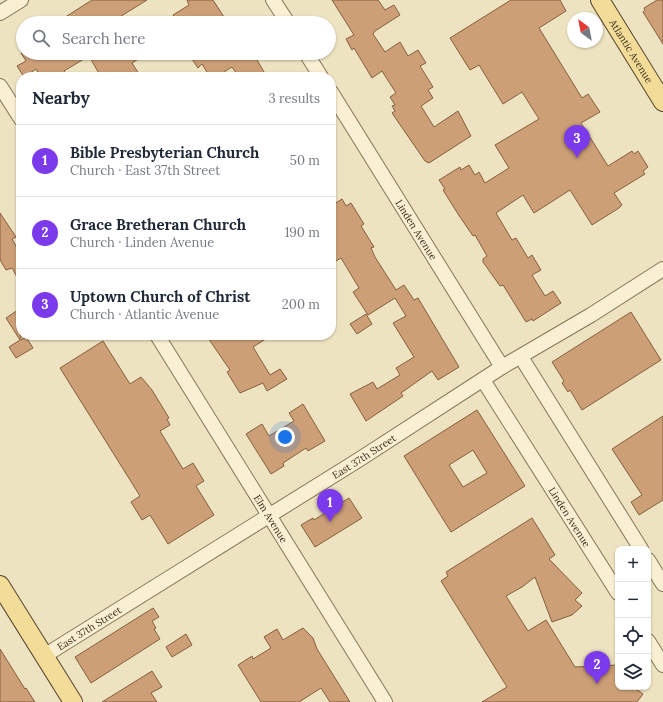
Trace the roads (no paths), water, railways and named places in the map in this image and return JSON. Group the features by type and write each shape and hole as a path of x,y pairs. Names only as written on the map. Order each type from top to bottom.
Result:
{"main road":[{"name":"Atlantic Avenue","path":"600,0 663,102"},
{"path":"0,585 73,702"}],"street":[{"path":"0,13 21,0"},
{"path":"274,0 284,16"},
{"path":"310,60 318,72"},
{"path":"0,86 16,111"},
{"name":"Linden Avenue","path":"336,100 502,367"},
{"name":"East 37th Street","path":"44,656 502,367 521,357 663,269"},
{"name":"Elm Avenue","path":"160,340 385,702"},
{"path":"521,357 639,546"},
{"name":"Linden Avenue","path":"483,380 615,588"},
{"path":"651,565 663,584"},
{"path":"651,646 663,664"}],"place":[{"name":"Uptown Church of Christ","path":"577,158"},
{"name":"Bible Presbyterian Church","path":"330,522"},
{"name":"Grace Bretheran Church","path":"597,684"}]}
